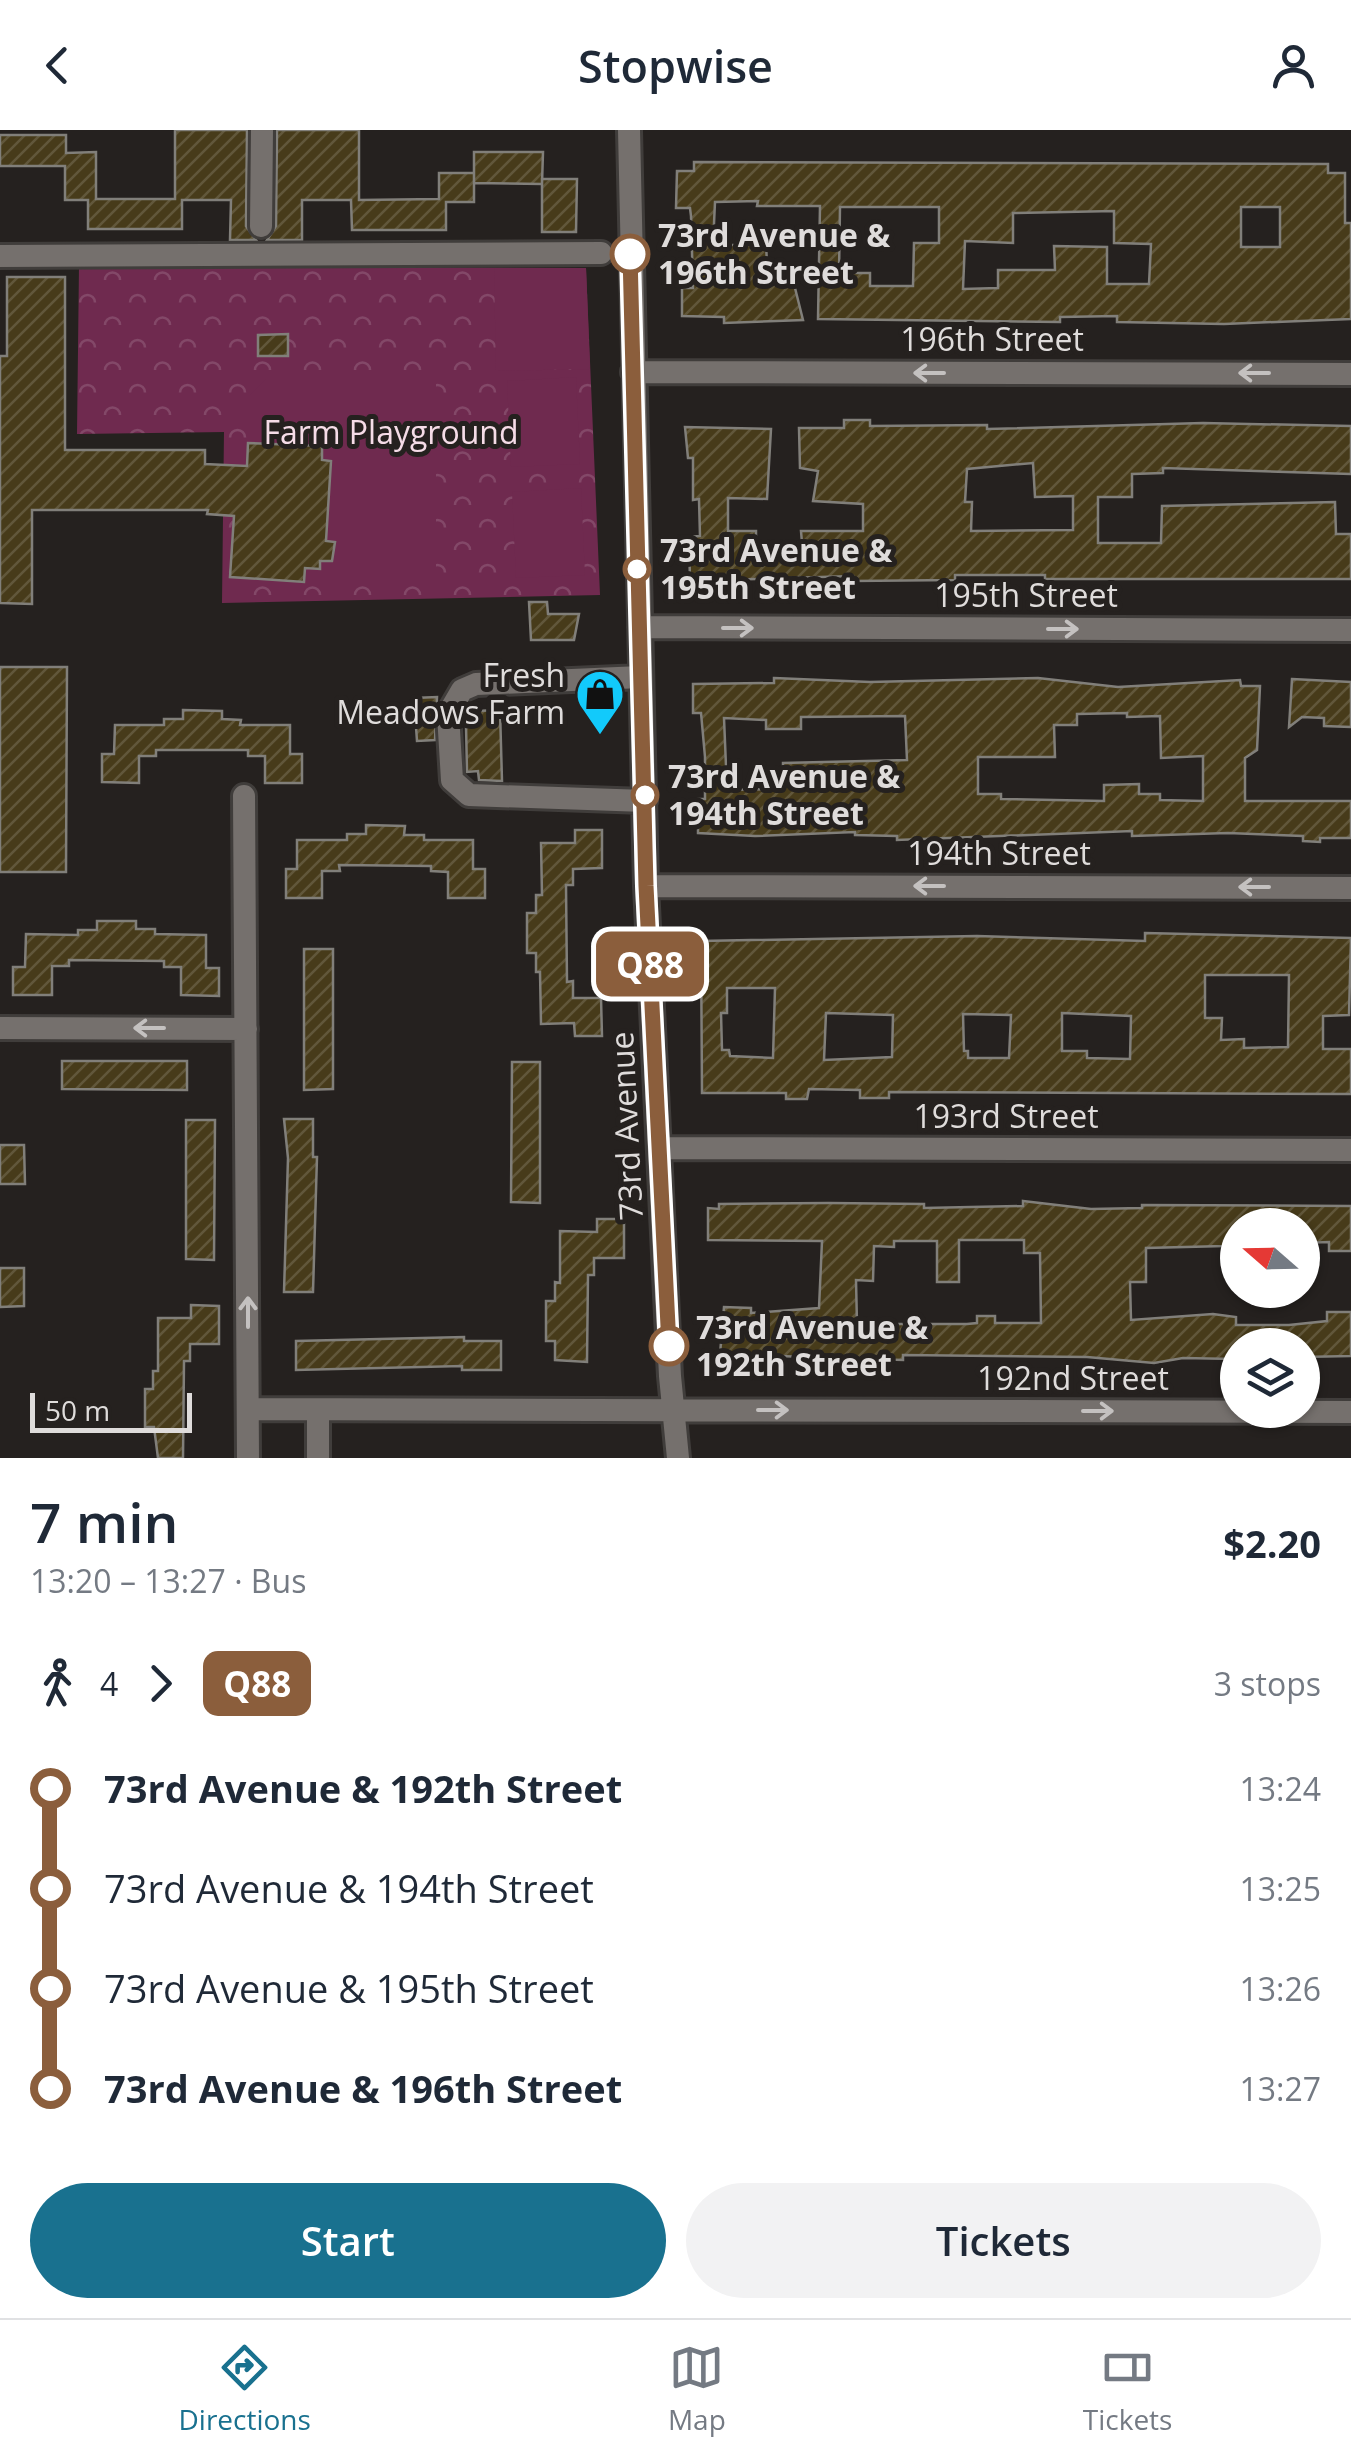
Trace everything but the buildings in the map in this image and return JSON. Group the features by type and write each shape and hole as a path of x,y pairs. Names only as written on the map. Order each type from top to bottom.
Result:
{"street":[{"path":"261,226 262,130"},
{"name":"73rd Avenue","path":"629,130 646,886 670,1376 678,1458"},
{"path":"0,256 601,253"},
{"name":"196th Street","path":"633,372 1351,374"},
{"name":"195th Street","path":"640,628 1351,630"},
{"path":"641,677 476,684 462,690 448,714 452,780 469,794 645,801"},
{"path":"244,796 248,1458"},
{"name":"194th Street","path":"646,886 1351,888"},
{"path":"0,1028 246,1029"},
{"name":"193rd Street","path":"660,1148 1351,1150"},
{"name":"192nd Street","path":"248,1410 1351,1412"},
{"path":"318,1410 318,1458"}],"green space":[{"name":"Farm Playground","path":"79,266 586,268 600,595 222,603 224,432 77,434"},
{"path":"494,268 586,268 590,369 496,371"},
{"path":"576,377 580,464 511,467 507,381"},
{"path":"266,379 436,379 436,581 250,581 250,395"},
{"path":"581,488 585,575 516,578 512,492"}],"bus line":[{"name":"Q88","path":"630,254 646,886 669,1346"}],"place":[{"name":"73rd Avenue & 196th Street","path":"630,254"},
{"name":"73rd Avenue & 195th Street","path":"637,569"},
{"name":"Fresh Meadows Farm","path":"600,736"},
{"name":"73rd Avenue & 194th Street","path":"645,795"},
{"name":"73rd Avenue & 192th Street","path":"669,1346"}]}
